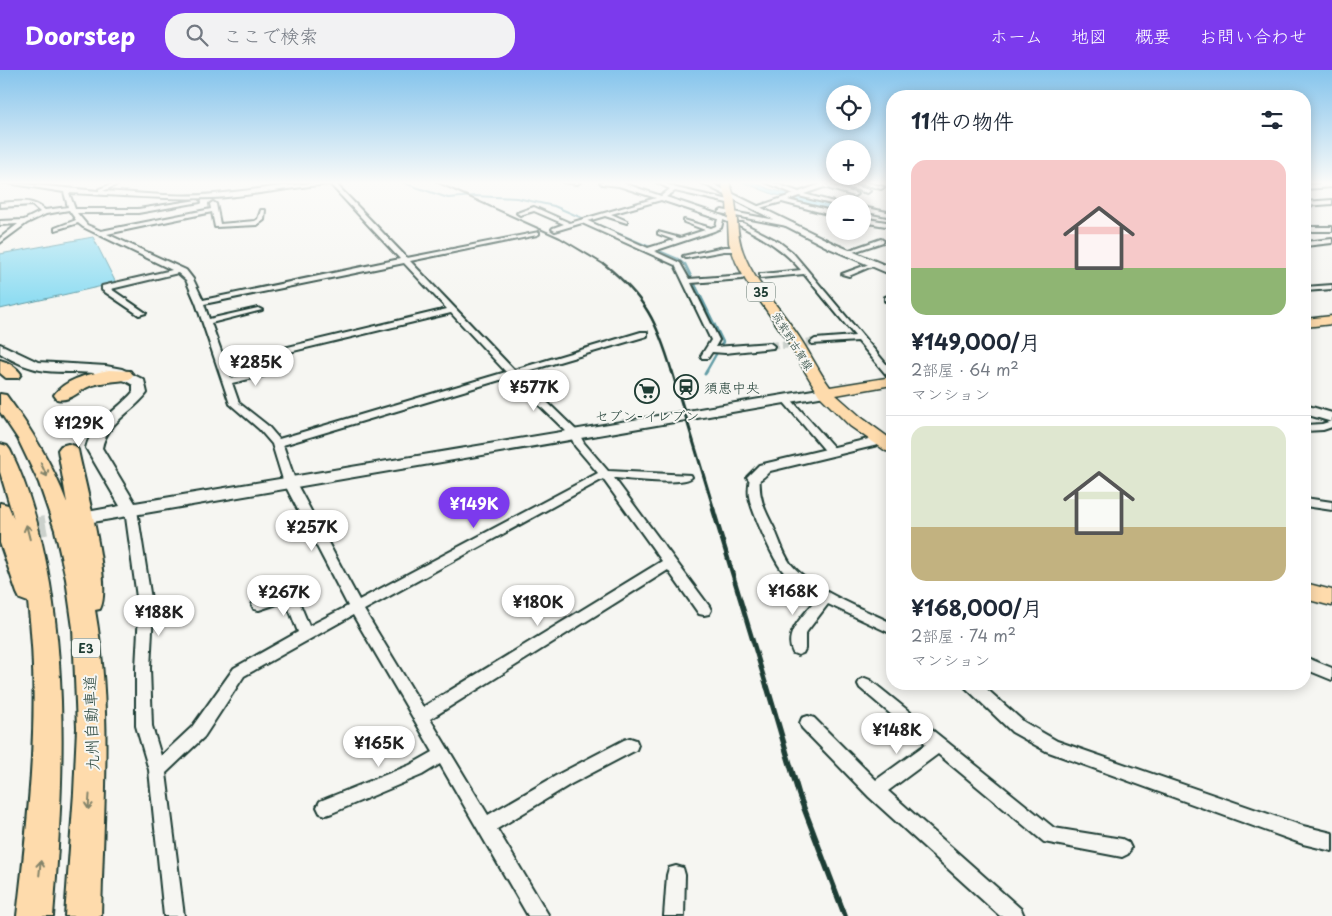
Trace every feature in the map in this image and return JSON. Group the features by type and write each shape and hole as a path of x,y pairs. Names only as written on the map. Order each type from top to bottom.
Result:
{"highway":[{"path":"102,368 104,371 97,375 63,389 108,376 124,375"},
{"name":"九州自動車道","path":"0,399 32,446 58,502 75,564 83,609 89,681 91,776 83,916"},
{"path":"0,450 14,482 34,559 44,623 48,736 46,810 35,916"},
{"path":"68,450 92,572 89,681"},
{"path":"0,510 31,598 48,736"}],"main road":[{"name":"筑紫野古賀線","path":"732,221 736,249 746,269 795,339 825,392 852,418 886,439"},
{"path":"1311,322 1332,320"},
{"path":"825,392 886,382"},
{"path":"1311,593 1332,598"}],"street":[{"path":"56,229 78,221"},
{"path":"80,221 180,270 189,279 200,303 220,366 235,404 263,427 277,443 290,483 356,608 539,916"},
{"path":"216,221 217,226 259,221"},
{"path":"368,221 512,373 574,434 579,444 605,474 704,610"},
{"path":"565,221 571,224"},
{"path":"556,229 580,221"},
{"path":"583,221 678,264 688,281 715,340 708,352 770,346"},
{"path":"687,221 712,230"},
{"path":"650,250 712,230 719,227 723,221"},
{"path":"745,221 778,243 806,272 886,369"},
{"path":"775,221 792,225"},
{"path":"785,221 886,269"},
{"path":"0,223 25,222"},
{"path":"1,240 25,222"},
{"path":"101,233 154,222 159,230"},
{"path":"871,222 886,224"},
{"path":"1311,229 1332,229"},
{"path":"200,303 537,233"},
{"path":"660,233 680,240"},
{"path":"847,252 881,241"},
{"path":"1311,243 1332,241"},
{"path":"686,256 724,249 736,249"},
{"path":"846,274 874,264"},
{"path":"142,312 105,288 180,270"},
{"path":"763,276 806,272"},
{"path":"688,281 742,277"},
{"path":"1311,289 1332,287"},
{"path":"206,322 258,310"},
{"path":"220,366 453,310"},
{"path":"277,443 644,334"},
{"path":"815,342 861,338"},
{"path":"0,348 33,364 46,367 102,368 124,375 139,383 140,393 135,400 95,437 94,448 131,510 146,612 143,668 144,726 157,770 174,916"},
{"path":"226,382 280,369"},
{"path":"94,516 825,392"},
{"path":"785,398 832,452"},
{"path":"1311,411 1332,418"},
{"path":"1311,428 1332,424"},
{"path":"886,442 765,468 755,477 752,491 762,518 786,565 802,582 886,626"},
{"path":"157,770 198,732 239,672 306,635 605,474 661,478 688,477"},
{"path":"1311,503 1332,506"},
{"path":"421,716 670,562"},
{"path":"259,605 290,594 306,635"},
{"path":"798,649 798,633 827,596"},
{"path":"1311,665 1332,674"},
{"path":"865,684 1050,836 1122,848"},
{"path":"978,690 1018,727 1052,746 1304,835 1332,842"},
{"path":"808,723 875,792 1014,916"},
{"path":"875,792 938,744"},
{"path":"486,826 565,779 630,745"},
{"path":"326,807 416,770 443,754"},
{"path":"674,916 676,875"}],"water":[{"path":"93,237 116,283 0,309 0,254"}],"waterway":[{"path":"590,221 678,259 685,265"},
{"path":"685,264 723,342 706,372"}],"tunnel":[{"path":"770,346 815,342"},
{"path":"0,534 74,520"}],"railway":[{"path":"523,221 560,238 605,265"},
{"path":"604,264 630,288 648,312 661,339 672,372"},
{"path":"672,371 714,510"},
{"path":"713,509 767,688"},
{"path":"767,686 799,795 845,916"}],"place":[{"name":"須恵中央","path":"686,387"},
{"name":"セブン-イレブン","path":"647,391"}]}
